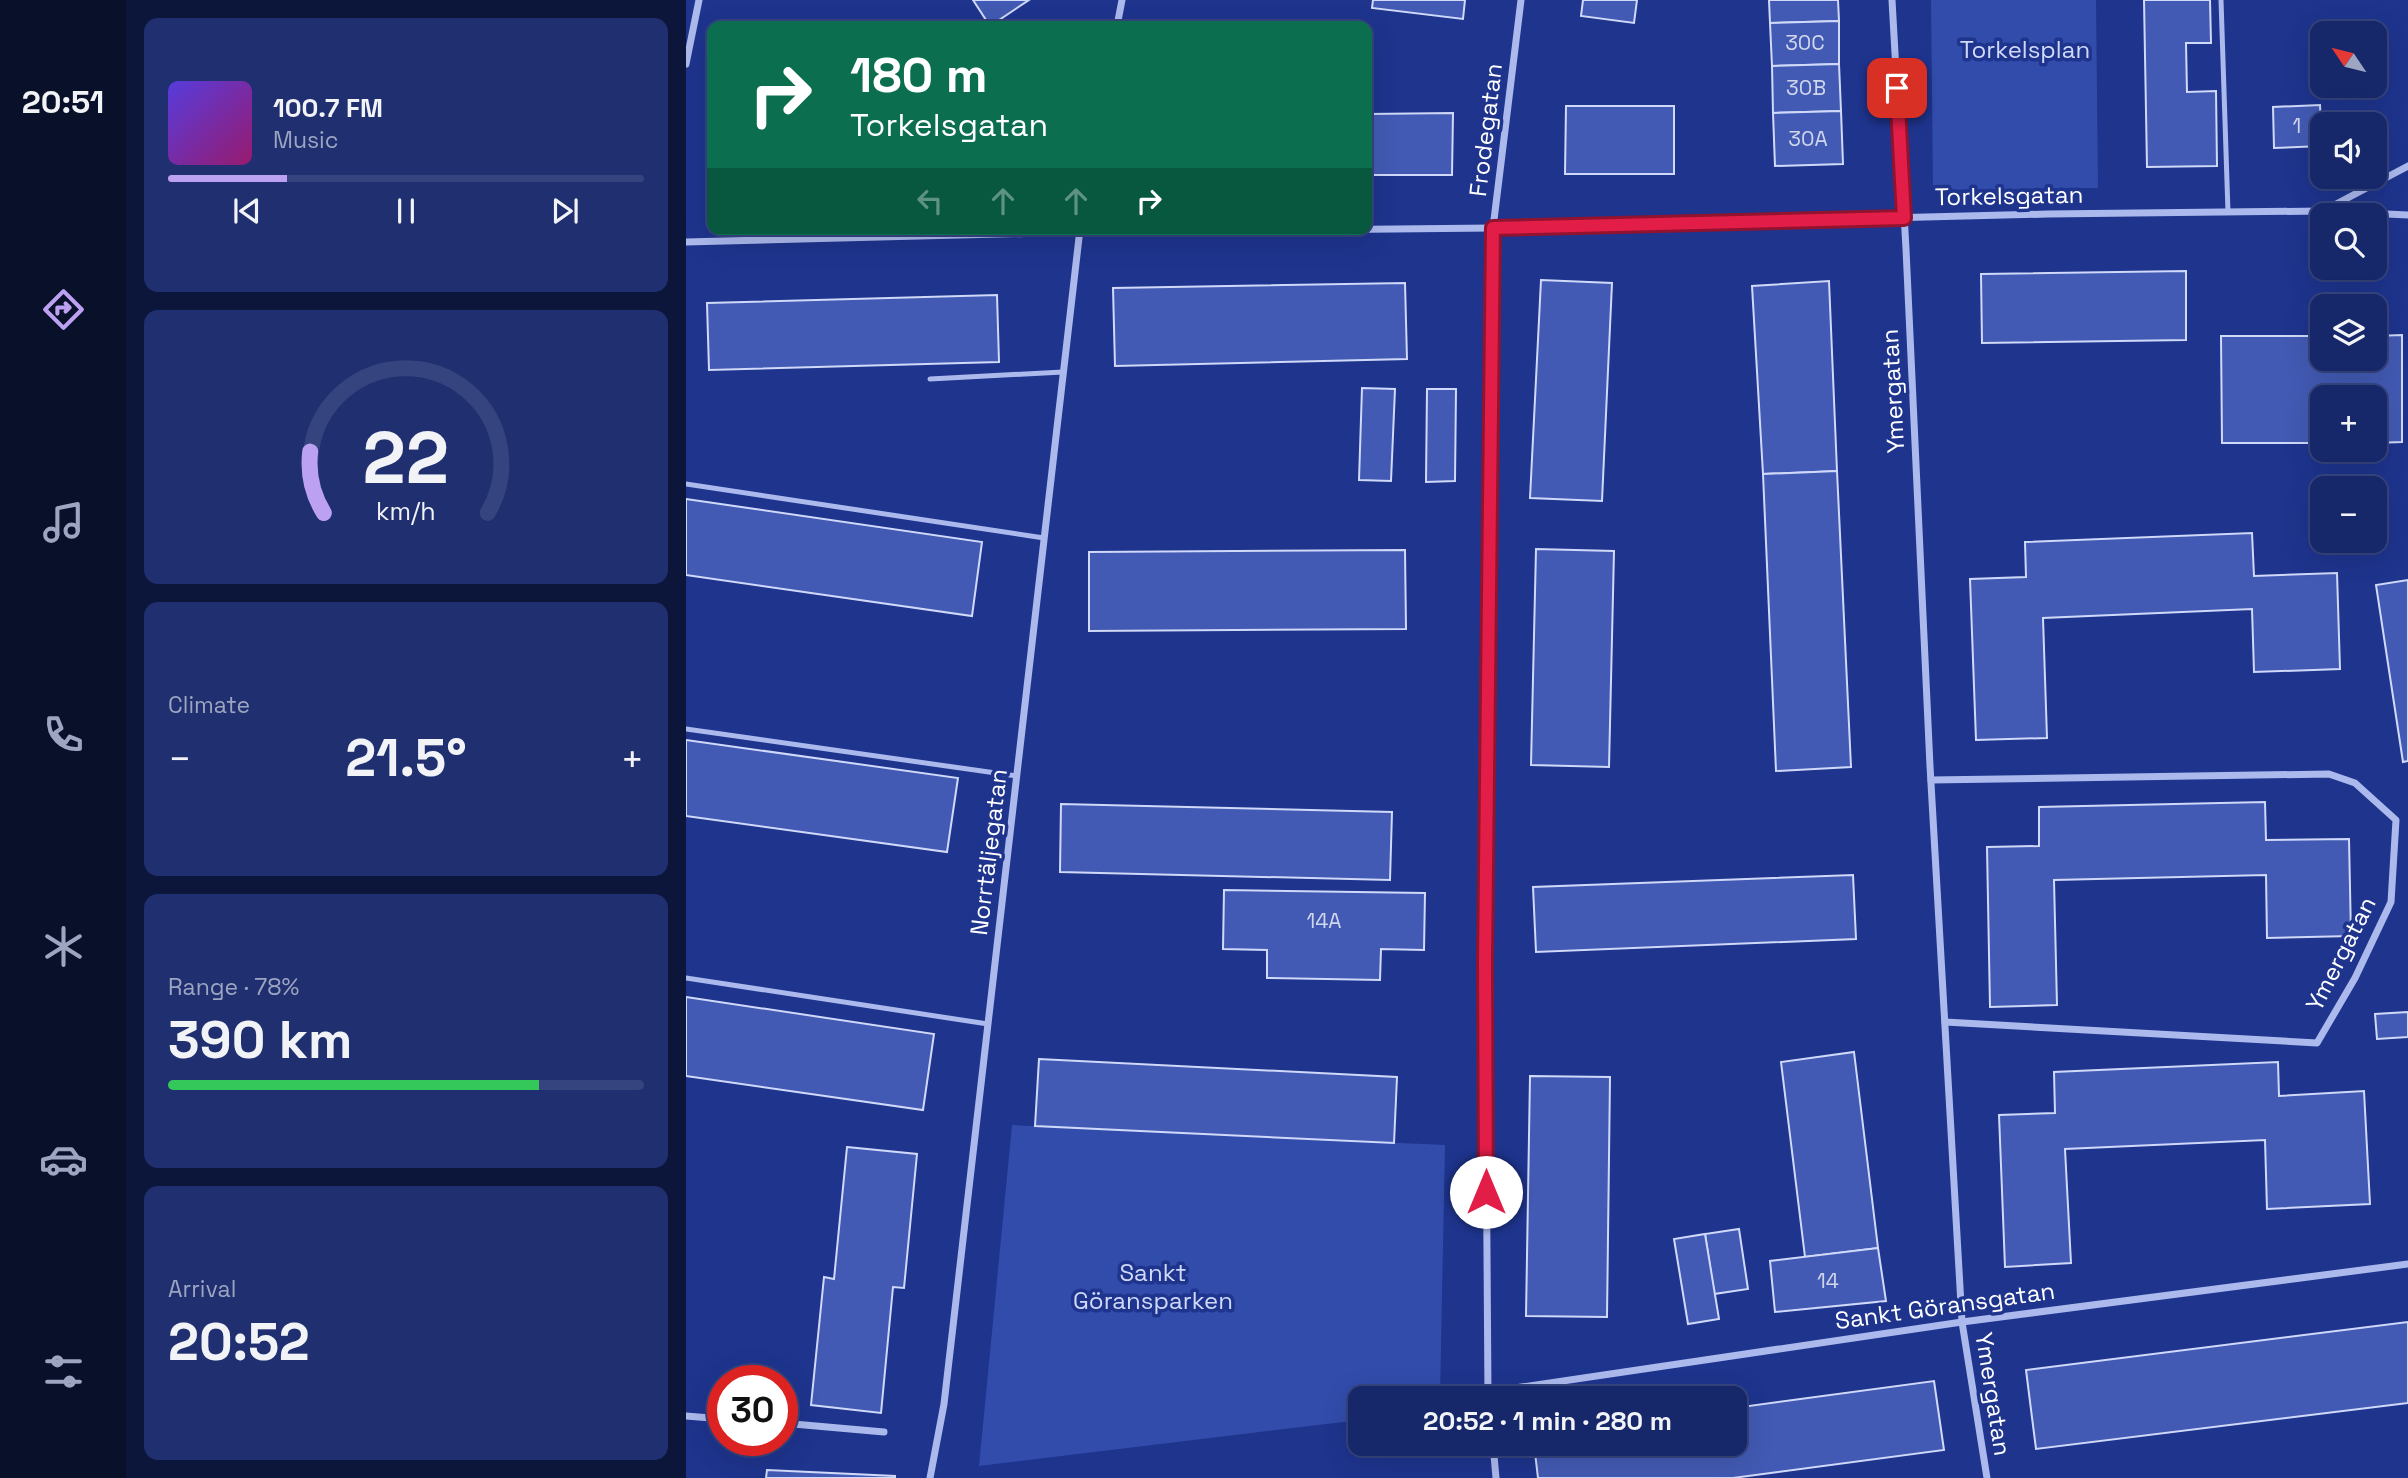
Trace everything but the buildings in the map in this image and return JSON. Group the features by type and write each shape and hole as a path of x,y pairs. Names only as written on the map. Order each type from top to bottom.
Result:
{"street":[{"path":"686,64 699,0"},
{"path":"1118,21 1122,0"},
{"name":"Frodegatan","path":"1488,1386 1485,961 1493,228 1521,0"},
{"name":"Ymergatan","path":"1892,0 1931,780 1962,1322 1987,1478"},
{"path":"2337,203 2408,166"},
{"name":"Torkelsgatan","path":"1372,229 2310,211"},
{"name":"Torkelsgatan","path":"2387,214 2408,215"},
{"name":"Torkelsgatan","path":"686,242 937,235"},
{"name":"Norrtäljegatan","path":"930,1478 944,1404 1080,235"},
{"name":"Ymergatan","path":"1931,780 2329,774 2355,783 2396,820 2391,902 2355,978 2317,1043 1945,1022"},
{"name":"Sankt Göransgatan","path":"1546,1386 1962,1322 2408,1264"},
{"path":"686,1416 707,1418"},
{"path":"798,1424 884,1432"},
{"path":"1494,1456 1496,1478"}],"lane":[{"path":"2221,0 2228,212"},
{"path":"930,379 1063,372"},
{"path":"686,484 1044,538"},
{"path":"686,729 1017,776"},
{"path":"686,978 988,1024"}],"green space":[{"name":"Torkelsplan","path":"1931,0 2096,0 2098,188 1933,190"},
{"name":"Sankt Göransparken","path":"1012,1125 1445,1145 1440,1386 1348,1386 1348,1421 979,1466"}],"route":[{"path":"1486,1192 1485,961 1493,228 1904,218 1897,88"}]}
